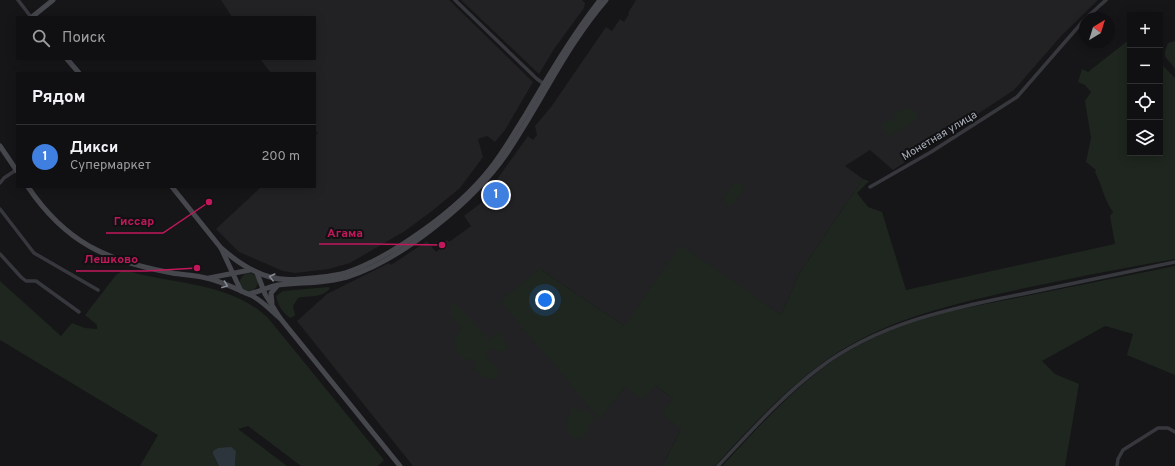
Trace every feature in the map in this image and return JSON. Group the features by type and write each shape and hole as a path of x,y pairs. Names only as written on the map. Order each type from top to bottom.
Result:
{"main road":[{"path":"33,16 54,0"},
{"path":"221,248 250,270 271,278 289,280 326,277 344,273 383,255 417,234 454,206 490,169 504,149 570,41 600,0"},
{"path":"29,188 46,212 61,227 89,247 126,262 149,268 207,278 246,293 279,285 325,282 360,272 404,248 457,209 484,183 508,152 574,43 606,0"},
{"path":"68,60 78,72"},
{"path":"0,146 16,170"},
{"path":"173,188 221,248 237,281 238,288 280,318"},
{"path":"217,276 225,272 228,261"},
{"path":"207,278 250,270"},
{"path":"237,281 239,275 244,271"},
{"path":"256,272 263,289 280,318 400,466"},
{"path":"255,292 259,288 261,282"},
{"path":"273,308 271,293 279,285"}],"street":[{"path":"18,0 31,16"},
{"path":"455,0 544,84"},
{"name":"Монетная улица","path":"1093,12 1106,0"},
{"name":"Монетная улица","path":"870,187 931,152 1017,97 1079,27"},
{"path":"0,183 4,178 16,172"},
{"path":"0,209 34,253 98,290"},
{"path":"0,254 26,281 36,281 79,312"},
{"path":"718,466 762,419 818,368 839,355 894,326 947,309 1175,262"},
{"path":"1118,466 1118,458 1123,450 1158,428 1168,428 1175,432"}],"shaded area":[{"path":"221,0 449,0 533,82 505,130 495,142 487,136 478,139 483,157 460,188 432,211 405,231 350,263 329,269 295,273 283,271 239,252 216,229 260,188 316,188 316,135 318,133 316,131 316,72 270,72 261,60 316,60 316,16 231,16"},
{"path":"461,0 582,0 585,3 584,8 554,49 539,74"},
{"path":"636,0 1098,0 1086,12 1079,12 1079,18 1061,36 1014,90 893,170 870,150 845,166 863,179 799,274 781,315 760,301 624,326 540,269 599,418 625,386 655,385 673,399 681,429 662,466 413,466 297,321 327,294 389,263 391,265 427,241 436,252 446,244 444,242 447,240 449,242 471,226 464,216 486,199 490,189 528,136 533,140 537,135 535,126 551,107 606,27 612,31 620,19 624,22 629,14 628,13"},
{"path":"1127,41 1127,156 1163,156 1163,66 1175,78 1175,259 1073,278 960,303 886,327 839,351 803,378 764,414 715,466 662,466 681,429 662,414 673,399 655,385 643,400 625,386 600,419 500,301 540,269 624,326 681,245 781,315 799,274 863,179 869,181 857,193 868,207 882,212 906,290 1115,244 1110,216 1113,212 1105,197 1095,172 1096,170 1086,162 1091,138 1085,101 1091,92 1085,85 1078,82 1082,69 1088,72"},
{"path":"1175,41 1175,69 1166,58 1165,52 1168,43"},
{"path":"907,108 918,112 919,114 916,120 888,137 888,133 882,129 882,123 892,120 897,110 902,111"},
{"path":"734,183 738,183 743,186 744,190 731,206 724,202 723,198"},
{"path":"1175,266 1175,375 1127,355 1133,334 1105,326 1042,361 1055,374 1079,384 1065,466 722,466 793,393 819,371 849,351 882,334 916,321 951,311"},
{"path":"124,270 218,291 236,297 253,306 268,318 384,460 378,466 301,466 248,426 238,429 287,466 235,466 236,451 213,454 219,466 140,466 158,435 0,340 0,281 61,336 72,323 85,328 97,329 97,325 85,315 116,275"},
{"path":"245,273 253,273 258,278 256,289 253,291 245,291 240,286 240,278"},
{"path":"330,288 323,294 298,298 293,306 295,315 291,318 281,309 276,296 283,291"},
{"path":"451,305 459,307 489,340 499,332 508,347 506,351 488,350 485,354 493,365 498,367 498,375 495,378 486,379 476,370 474,361 462,358 453,341 461,329 451,314"},
{"path":"573,406 580,411 589,412 595,419 591,422 582,439 573,438 565,426 565,421"},
{"path":"231,447 236,451 235,466 219,466 213,451 218,448"}],"place":[{"name":"Дикси","path":"496,195"},
{"name":"Гиссар","path":"209,202"},
{"name":"Агама","path":"442,245"},
{"name":"Лешково","path":"197,268"}]}
